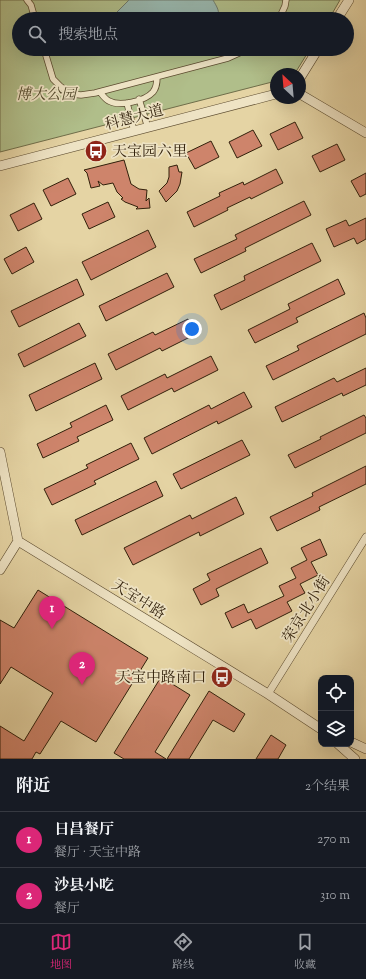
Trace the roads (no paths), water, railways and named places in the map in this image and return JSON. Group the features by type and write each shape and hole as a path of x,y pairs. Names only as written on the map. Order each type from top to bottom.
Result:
{"street":[{"path":"27,0 31,5 33,12"},
{"path":"282,12 286,0"},
{"path":"341,12 349,0"},
{"path":"46,56 53,79 71,94 81,95 100,92 232,56"},
{"path":"306,68 314,56"},
{"path":"100,92 107,100 114,103 127,103 145,98 154,91 157,77"},
{"name":"科慧大道","path":"0,166 270,96"},
{"path":"306,98 366,133"},
{"path":"139,99 148,128"},
{"path":"127,103 134,132"},
{"path":"0,452 18,541 0,570"},
{"name":"荣京北小街","path":"268,694 366,537"},
{"name":"天宝中路","path":"18,541 268,694 318,727"},
{"path":"354,743 366,749"},
{"path":"341,747 355,759"}],"water":[{"path":"129,0 213,0 218,12 117,12"}],"place":[{"name":"天宝园六里","path":"96,151"},
{"name":"日昌餐厅","path":"52,629"},
{"name":"天宝中路南口","path":"222,677"},
{"name":"沙县小吃","path":"82,685"}],"park label":[{"name":"博大公园","path":"46,94"}]}
